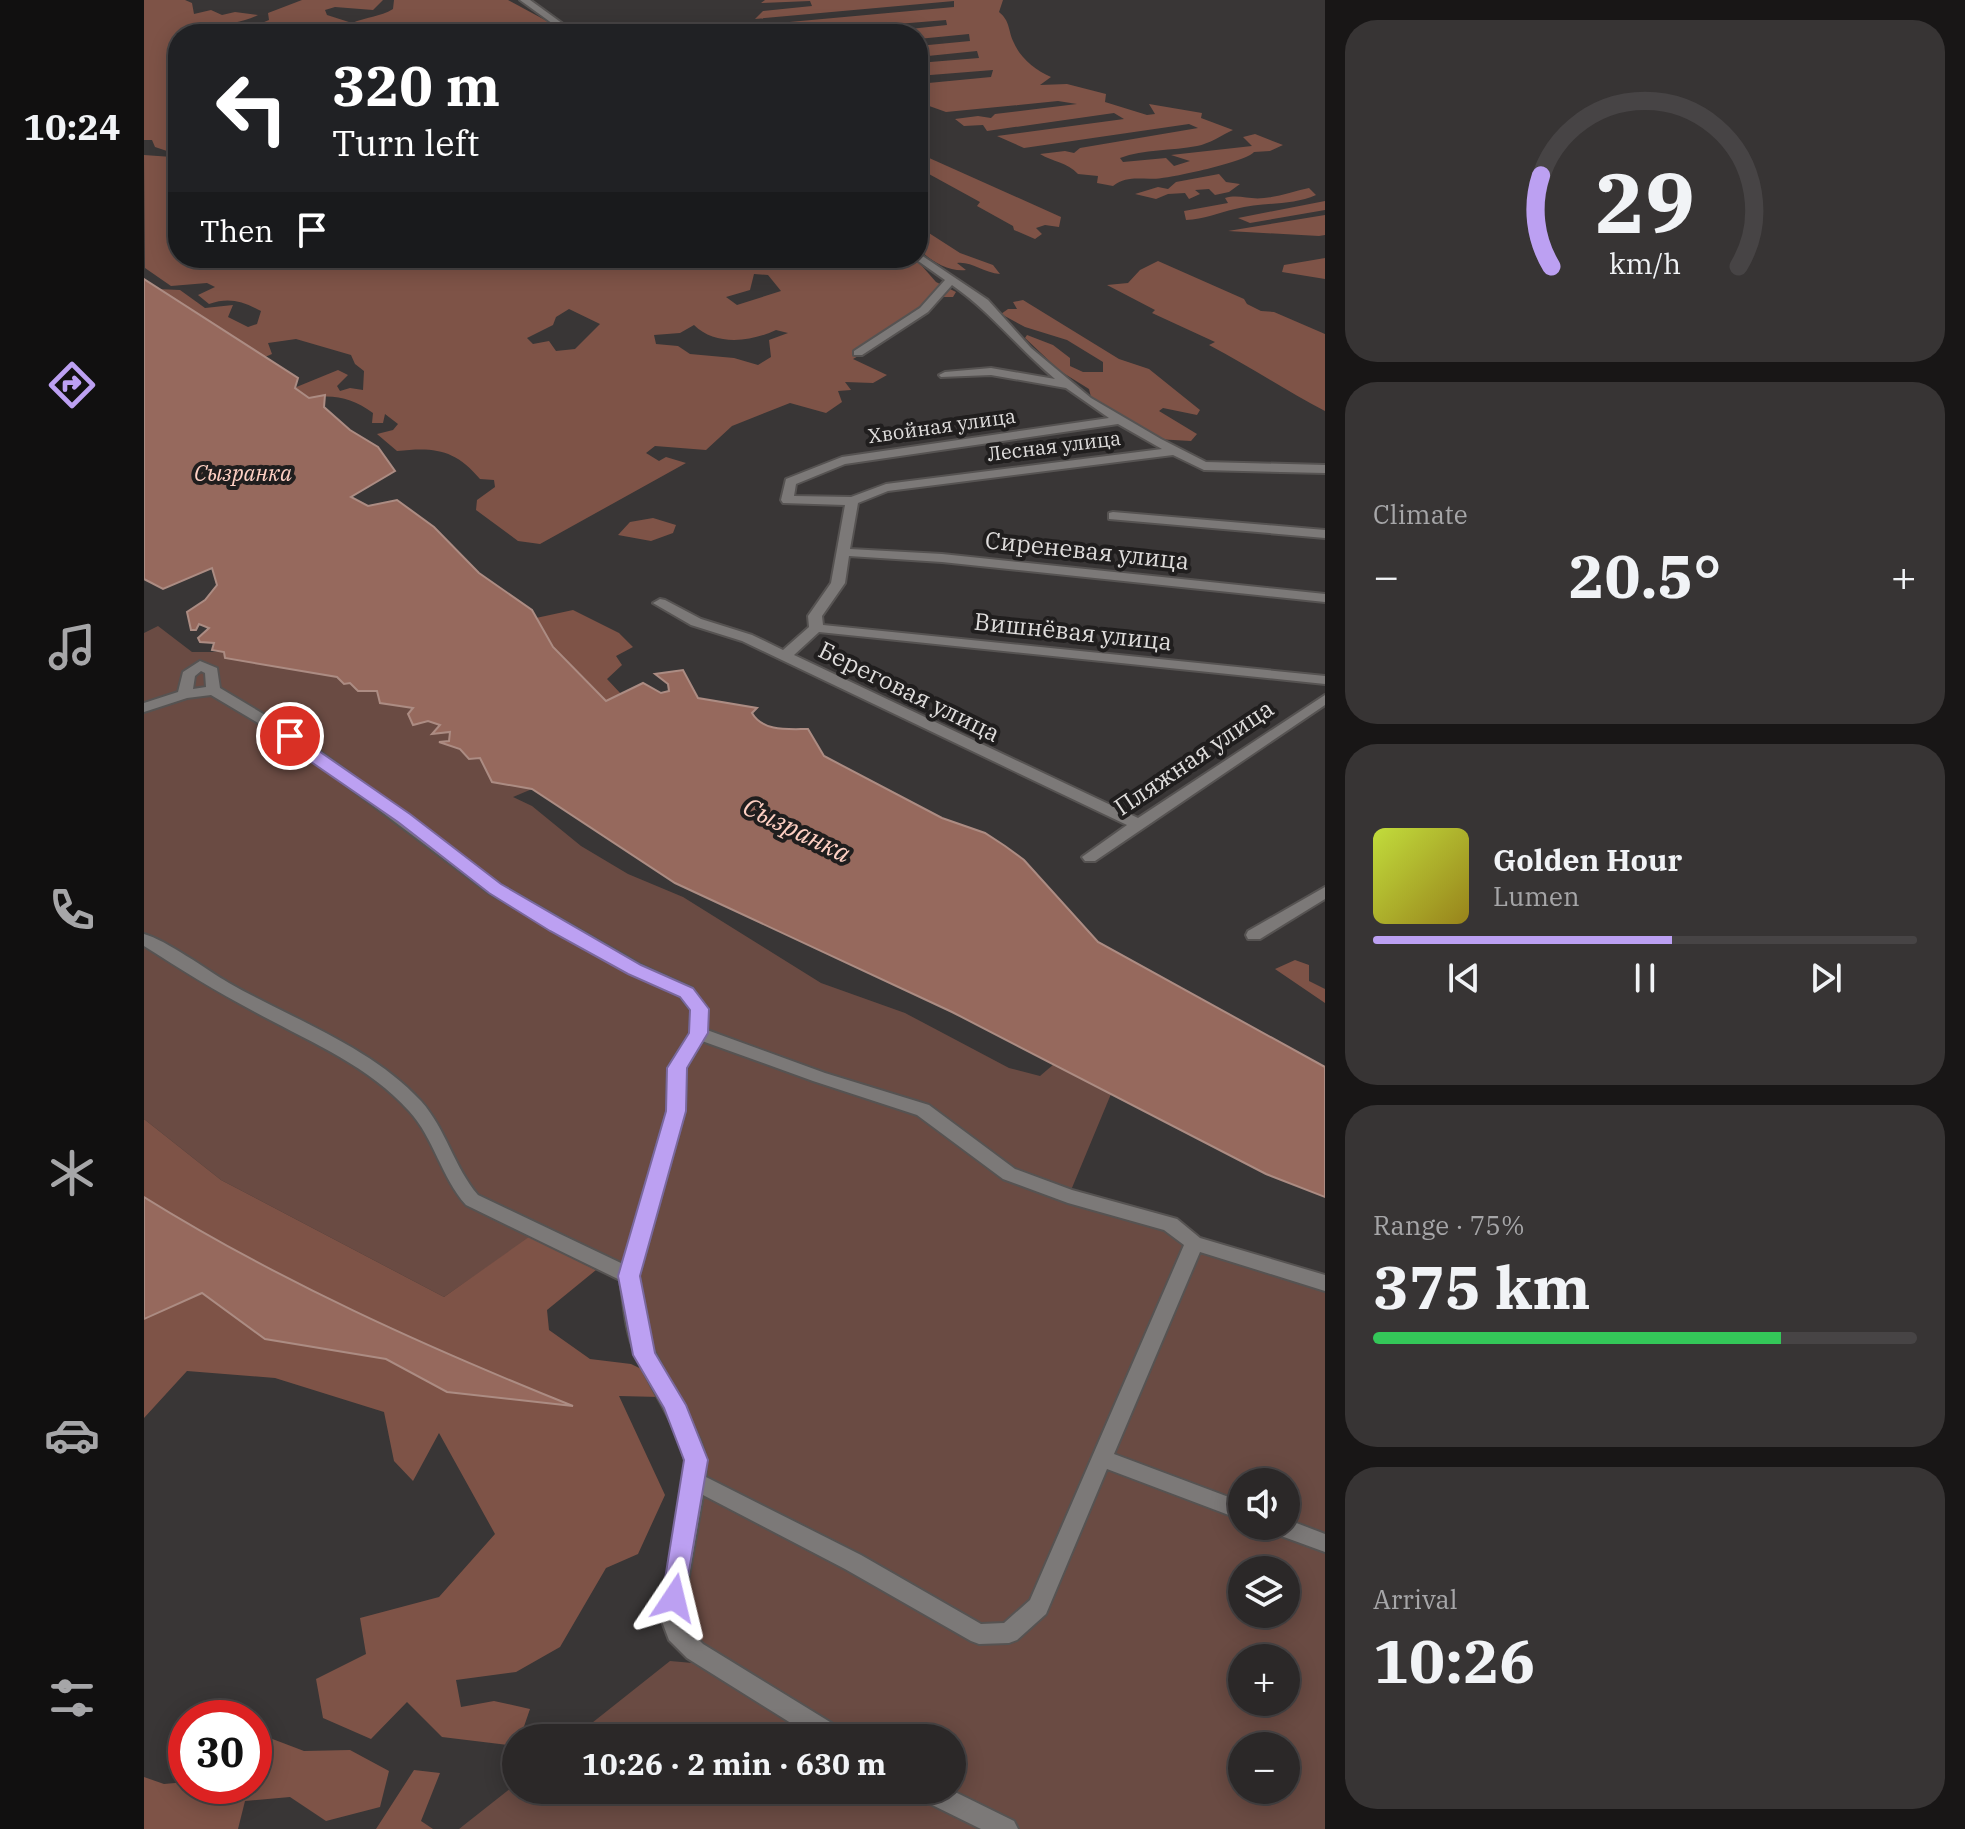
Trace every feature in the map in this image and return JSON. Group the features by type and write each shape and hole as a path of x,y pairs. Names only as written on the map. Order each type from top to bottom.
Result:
{"street":[{"path":"524,0 559,24"},
{"path":"928,263 984,302 1027,350 1070,386 1120,420 1175,451"},
{"path":"858,353 924,310 951,279"},
{"path":"945,375 970,370 1008,372 1070,386"},
{"name":"Хвойная улица","path":"787,500 790,482 842,461 1120,420"},
{"name":"Лесная улица","path":"787,500 852,501 886,488 1175,451 1204,466 1325,469"},
{"path":"785,656 816,628 815,616 838,583 852,501"},
{"path":"1113,516 1325,534"},
{"name":"Сиреневая улица","path":"843,552 942,558 1325,598"},
{"name":"Береговая улица","path":"660,603 696,622 747,638 1138,824"},
{"name":"Вишнёвая улица","path":"816,628 1325,680"},
{"path":"185,694 188,675 200,665 212,671 213,690"},
{"path":"144,708 185,694 213,690 290,736 303,749 404,818 495,889 595,948 686,992 699,1009 698,1033 677,1068 676,1111 629,1276 644,1355 674,1405 696,1460 671,1616 677,1633 695,1651 812,1724"},
{"name":"Пляжная улица","path":"1090,857 1325,699"},
{"path":"1254,935 1325,892"},
{"path":"144,939 216,983 312,1035 396,1090 415,1107 439,1141 455,1180 472,1200 629,1276"},
{"path":"698,1033 819,1077 923,1110 1009,1174 1068,1196 1170,1224 1194,1243 1325,1283"},
{"path":"695,1481 853,1562 979,1634 1009,1633 1038,1607 1194,1243"},
{"path":"1102,1458 1228,1506"},
{"path":"1300,1534 1325,1543"},
{"path":"955,1804 1006,1829"}],"shaded area":[{"path":"144,0 185,0 192,3 194,14 211,10 222,15 235,12 258,15 231,24 168,24 168,151 155,147 152,140 144,140"},
{"path":"302,0 383,0 373,10 335,7 325,10 327,15 352,23 393,9 394,0 508,0 552,24 259,24 269,20 268,13"},
{"path":"765,0 1003,0 999,12 1007,22 1016,47 1029,63 1051,77 1040,85 1067,84 1106,94 1105,102 1147,115 1155,114 1149,104 1202,113 1201,118 1233,130 1202,145 1139,153 1120,158 1123,162 1166,158 1174,166 1190,161 1171,155 1252,146 1243,137 1255,134 1283,145 1182,174 1131,179 1113,186 1097,183 1098,176 1078,174 1040,154 1074,153 1080,148 1198,128 1189,124 1024,148 997,136 1124,119 1114,113 987,131 983,125 964,126 955,119 991,118 995,114 1077,104 1058,101 946,112 928,106 928,83 991,77 993,70 928,75 928,62 979,58 977,51 928,56 928,45 970,41 969,34 928,38 928,27 947,25 946,20 897,24 767,24 954,7 954,1 755,19 763,11 812,6 810,1 761,3"},
{"path":"144,155 168,157 168,268 924,268 936,282 956,292 953,297 933,297 871,349 853,359 887,375 873,383 845,382 851,390 838,391 842,402 826,413 790,403 732,426 706,450 655,446 646,453 659,461 666,457 686,463 540,544 518,541 476,510 477,500 495,487 494,480 480,479 462,461 443,452 422,449 397,451 377,434 393,430 398,424 385,414 383,423 372,423 373,413 358,404 335,397 309,398 294,388 338,370 348,375 337,386 340,391 350,388 363,390 364,371 355,364 351,355 296,339 268,343 272,354 265,357 157,289 180,290 205,308 233,305 228,317 248,327 257,324 261,311 235,301 209,304 198,295 215,287 207,283 171,286 145,268","holes":["754,274 768,275 781,291 737,305 726,297 750,290","569,309 600,324 575,349 556,351 549,341 533,344 527,338 553,325 556,317","694,325 712,336 734,340 776,330 788,333 769,340 771,357 758,365 734,358 690,354 678,346 656,344 654,335 680,333"]},
{"path":"928,157 1061,217 1059,227 1045,225 1036,228 1042,234 1035,239 1014,230 1013,226 977,206 980,202 928,173"},
{"path":"1219,174 1226,182 1240,184 1229,192 1215,195 1209,189 1195,190 1200,194 1189,199 1185,193 1168,194 1156,199 1135,194 1158,187 1168,189 1176,182"},
{"path":"1309,188 1316,195 1297,201 1245,207 1186,220 1184,211 1228,203 1225,198 1230,197 1269,197"},
{"path":"1325,201 1325,210 1250,223 1238,218"},
{"path":"1325,215 1325,235 1319,236 1228,231"},
{"path":"928,232 960,253 993,265 1000,274 962,263 957,263 966,270 952,269 928,257"},
{"path":"1325,258 1325,279 1282,272 1284,265"},
{"path":"1158,261 1244,299 1261,311 1274,312 1325,334 1325,411 1209,345 1215,342 1152,313 1155,310 1107,285 1128,283 1140,270"},
{"path":"1023,300 1119,359 1149,369 1200,410 1197,415 1163,408 1159,411 1197,434 1191,441 1156,439 1091,397 1089,389 1060,371 1025,338 1027,335 1053,345 1070,358 1070,366 1083,372 1103,372 1103,362 1067,340 1025,327 1001,314 1008,309 1017,309 1013,302"},
{"path":"653,518 676,525 673,533 651,541 618,535 630,522"},
{"path":"573,610 619,633 633,647 616,656 622,665 607,679 621,694 606,701 553,647 536,618"},
{"path":"158,626 192,652 224,652 337,677 344,683 377,691 380,703 414,708 428,721 441,725 434,732 451,732 449,741 442,742 480,758 492,782 532,789 513,797 532,806 581,846 628,874 683,897 821,983 905,1013 1009,1068 1040,1076 1054,1064 1111,1094 1069,1195 1170,1224 1194,1243 1325,1283 1325,1829 459,1829 502,1795 502,1804 966,1804 966,1724 591,1724 670,1661 715,1665 677,1633 697,1471 644,1355 629,1276 538,1232 444,1297 221,1180 144,1119 144,633"},
{"path":"1295,960 1309,965 1309,981 1325,989 1325,1003 1275,969"},
{"path":"144,1119 221,1180 444,1297 529,1237 596,1270 547,1310 549,1330 590,1359 631,1364 656,1376 660,1397 619,1396 665,1495 638,1554 606,1568 560,1647 516,1672 456,1680 461,1707 494,1701 530,1709 525,1724 502,1724 502,1744 442,1737 407,1702 371,1739 323,1718 316,1679 366,1654 360,1618 439,1597 495,1534 439,1433 413,1481 394,1461 384,1412 275,1378 187,1371 144,1418 144,1319 202,1292 265,1339 386,1359 447,1392 569,1405 352,1310 246,1256 144,1197"},
{"path":"272,1739 304,1751 350,1750 389,1771 380,1807 326,1821 290,1797 272,1799"},
{"path":"414,1770 440,1773 421,1821 433,1829 376,1829"},
{"path":"144,1777 168,1784 168,1804 244,1804 238,1829 144,1829"}],"water":[{"name":"Сызранка","path":"144,279 298,378 295,388 309,398 325,395 324,407 350,430 378,447 395,471 351,497 368,506 397,500 434,527 479,573 532,610 553,647 606,701 643,683 661,693 669,691 668,684 655,674 683,670 698,698 757,708 752,713 763,724 770,726 808,729 824,756 942,818 985,833 1005,846 1024,860 1098,942 1325,1067 1325,1197 1266,1174 952,1012 675,883 532,789 492,782 480,758 469,759 460,749 439,742 449,741 450,732 432,734 440,725 428,721 413,725 408,714 413,708 380,703 377,691 358,691 337,677 225,658 224,652 212,650 214,643 200,642 198,638 209,628 199,624 196,630 191,630 187,612 205,600 217,585 212,568 163,589 144,579"},
{"path":"144,1197 247,1257 354,1311 573,1406 447,1392 386,1359 265,1339 202,1293 144,1319"}],"route":[{"path":"290,736 303,749 404,818 495,889 556,927 686,992 699,1009 698,1033 677,1068 676,1111 629,1276 644,1355 674,1405 696,1460 697,1471 674,1598"}]}
